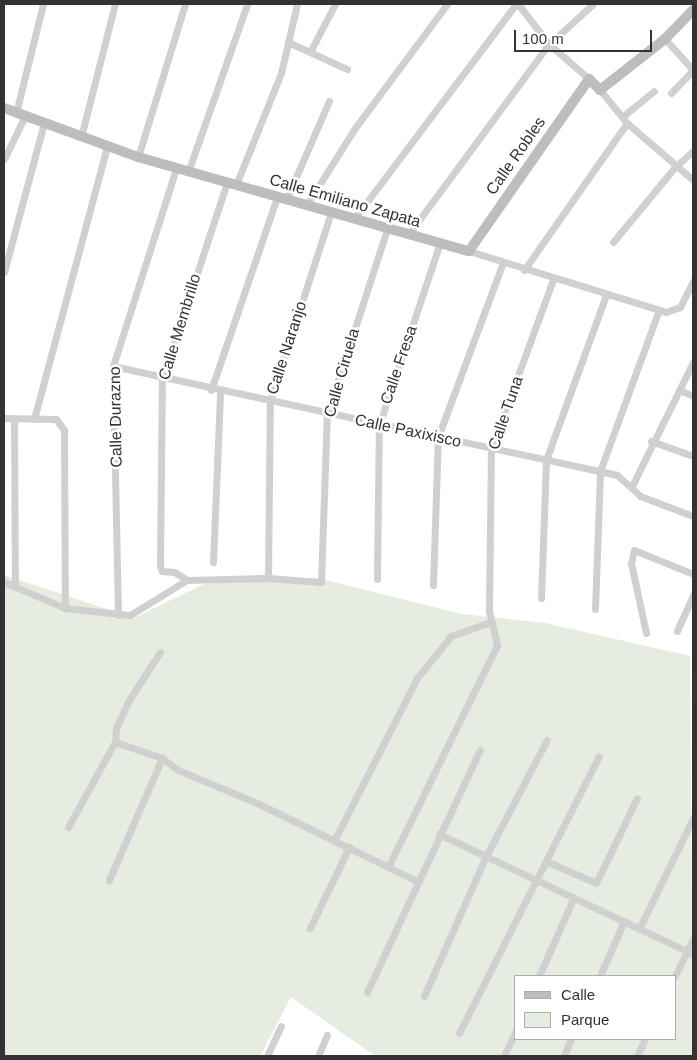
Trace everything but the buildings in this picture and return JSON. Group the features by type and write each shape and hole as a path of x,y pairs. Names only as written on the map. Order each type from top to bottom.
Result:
{"main road":[{"path":"589,79 600,90 665,39 693,10"},
{"name":"Calle Robles","path":"469,250 589,79"},
{"name":"Calle Emiliano Zapata","path":"4,108 138,157 408,235 469,250"}],"street":[{"path":"4,159 21,114 43,4"},
{"path":"81,137 115,4"},
{"path":"138,157 182,4"},
{"path":"188,172 247,4"},
{"name":"Calle Membrillo","path":"187,580 174,572 162,571 160,566 162,379 231,184 281,73 297,4"},
{"path":"311,50 335,4"},
{"path":"306,206 355,128 447,4"},
{"path":"354,219 517,4 549,44 589,79"},
{"path":"408,235 549,44 593,4"},
{"path":"665,39 693,70 671,93"},
{"path":"288,42 311,50 347,69"},
{"path":"600,90 624,120 674,168 693,180"},
{"path":"524,270 624,120 654,92"},
{"path":"211,390 282,199 330,101"},
{"path":"4,272 44,124"},
{"path":"34,419 107,146"},
{"path":"613,242 674,168 693,151"},
{"name":"Calle Durazno","path":"118,615 113,366 176,168"},
{"name":"Calle Naranjo","path":"268,578 270,401 331,212"},
{"name":"Calle Ciruela","path":"268,578 321,582 327,414 387,229"},
{"name":"Calle Fresa","path":"377,579 379,425 440,243"},
{"name":"Calle Emiliano Zapata","path":"469,250 553,280 660,310 680,307 693,281"},
{"path":"433,585 438,437 503,262"},
{"name":"Calle Tuna","path":"388,867 497,645 490,622 489,611 491,449 553,280"},
{"path":"541,598 546,460 606,295"},
{"path":"595,609 600,471 660,310"},
{"path":"632,486 651,441 693,362"},
{"name":"Calle Paxixisco","path":"113,366 220,392 617,475 632,486 640,496 693,516"},
{"path":"679,390 693,396"},
{"path":"213,562 220,392"},
{"path":"4,418 34,419 62,423 65,608"},
{"path":"14,418 15,585"},
{"path":"651,441 693,456"},
{"path":"646,633 632,568 634,550 693,574"},
{"path":"4,582 15,585 65,608 130,615 187,580 268,578"},
{"path":"677,630 693,595"},
{"path":"334,841 416,678 450,636 490,622"},
{"path":"68,827 115,742 116,728 129,700 160,652"},
{"path":"424,996 486,856 547,740"},
{"path":"115,742 162,758 178,770 349,847 415,880"},
{"path":"367,992 415,880 480,750"},
{"path":"459,1033 548,862 599,756"},
{"path":"109,880 162,758"},
{"path":"548,862 596,883 637,798"},
{"path":"639,929 693,818"},
{"path":"439,834 690,952"},
{"path":"310,928 349,847"},
{"path":"539,975 574,897"},
{"path":"600,975 624,922"},
{"path":"676,975 690,952 693,939"},
{"path":"267,1056 281,1026"},
{"path":"504,1056 514,1034"},
{"path":"318,1056 327,1035"},
{"path":"564,1056 571,1040"},
{"path":"637,1056 645,1040"}],"green space":[{"path":"4,575 134,618 204,584 276,577 322,579 462,614 545,623 690,656 693,1056 375,1056 291,997 260,1056 4,1056"}]}
